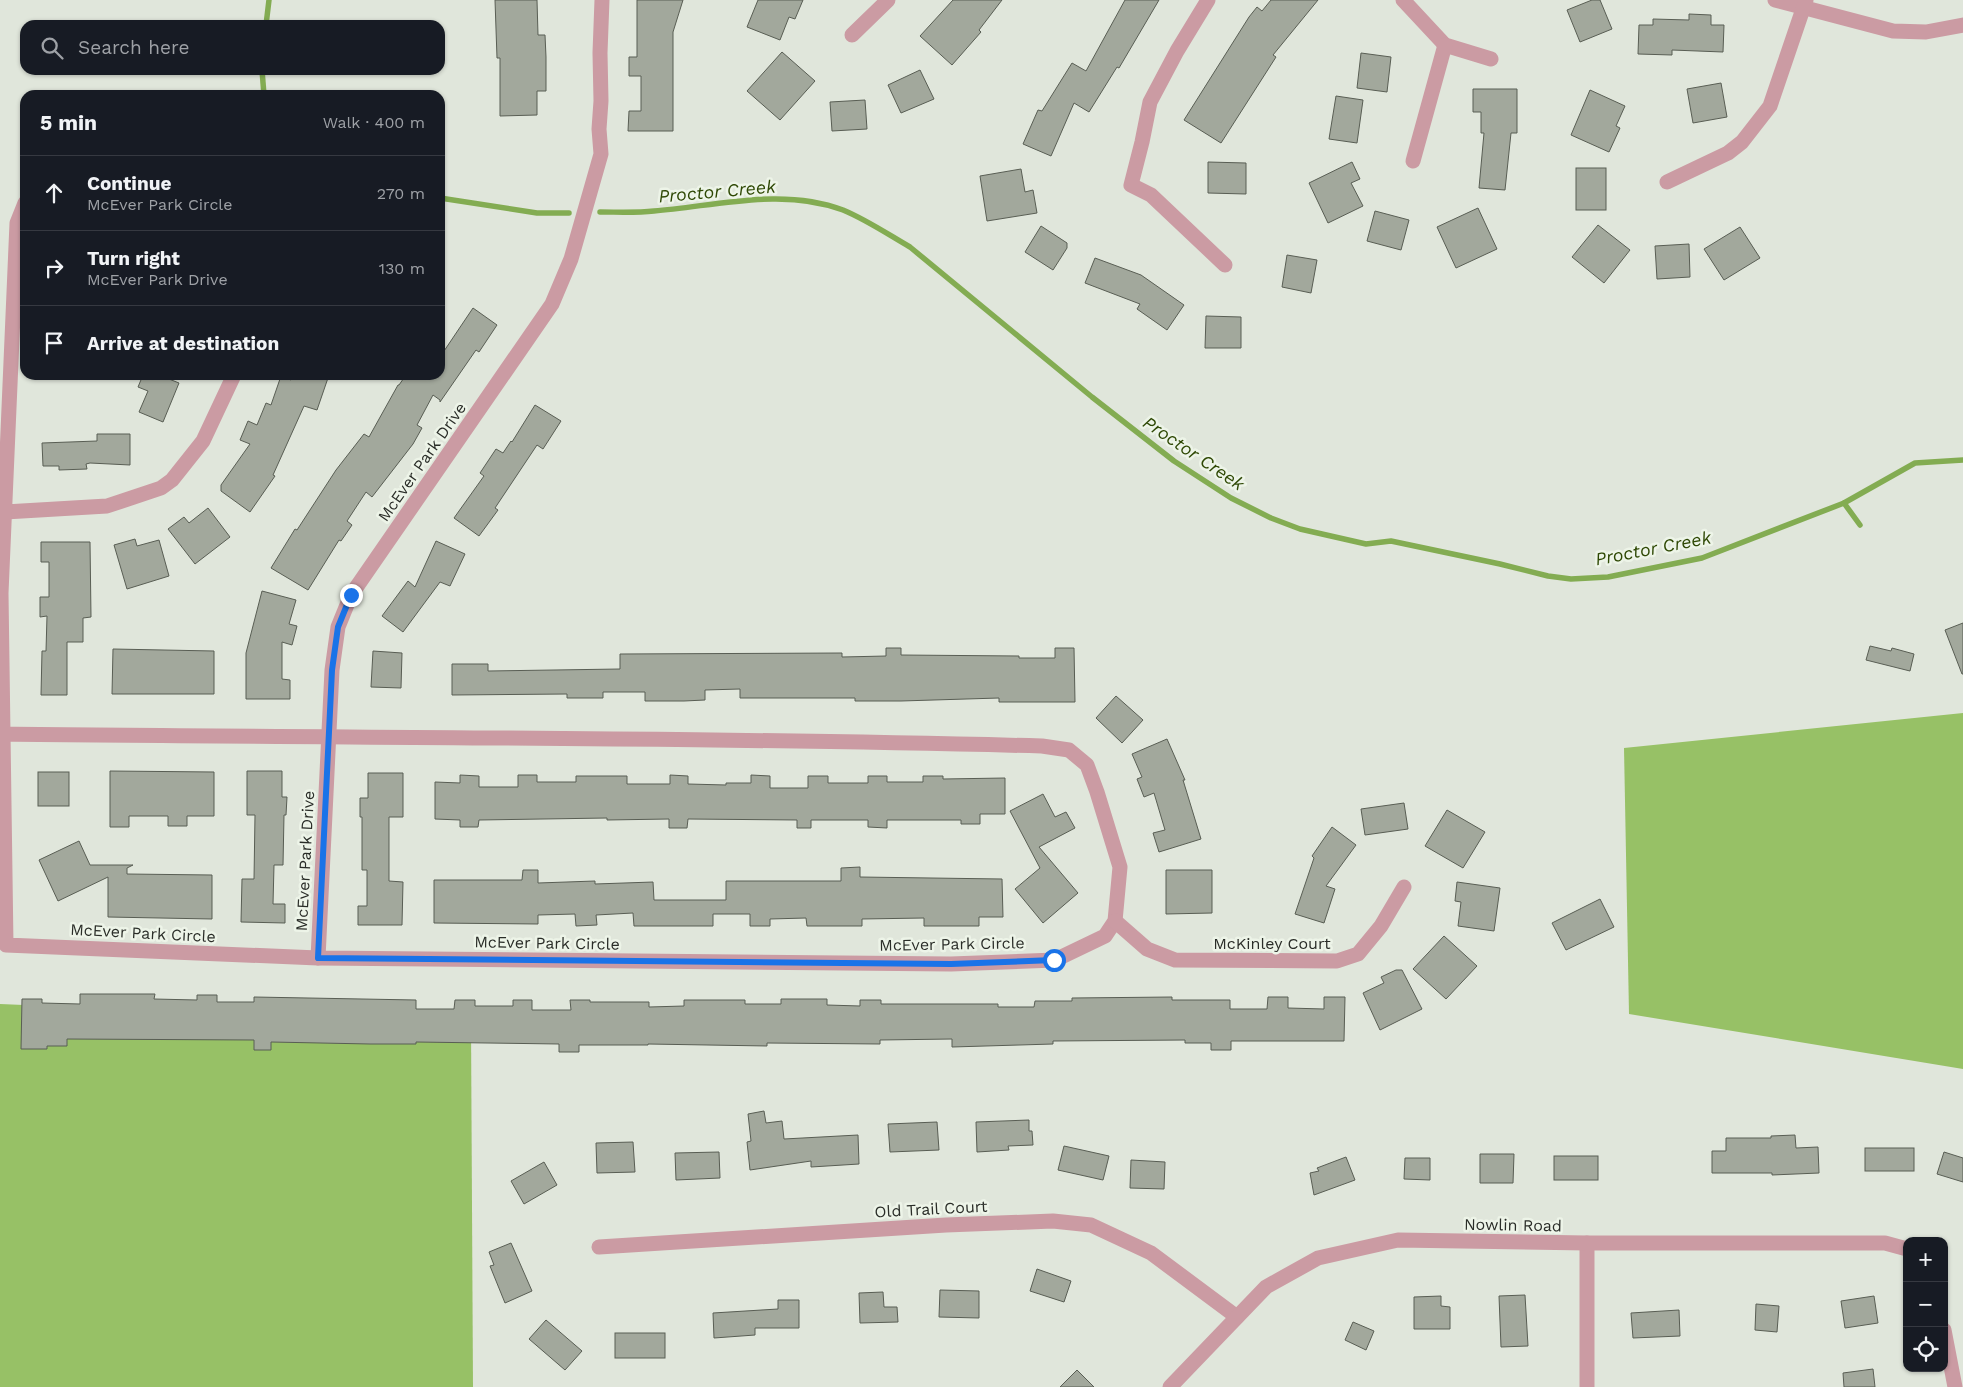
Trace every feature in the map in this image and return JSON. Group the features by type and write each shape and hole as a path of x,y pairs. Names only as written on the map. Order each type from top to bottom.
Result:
{"street":[{"name":"McEver Park Drive","path":"318,958 332,670 338,627 351,595 552,304 571,260 601,154 599,129 602,101 600,53 602,0"},
{"path":"852,35 888,0"},
{"path":"1208,0 1177,51 1150,102 1131,185 1151,195 1225,265"},
{"path":"1403,0 1445,45 1492,59"},
{"path":"1775,0 1804,4 1893,31 1926,32 1963,25"},
{"path":"1667,182 1728,153 1742,142 1770,106 1804,4"},
{"path":"1413,161 1445,45"},
{"name":"McEver Park Circle","path":"20,216 17,223 1,593 6,945 318,958 951,964 1054,960 1105,936 1114,921"},
{"path":"5,512 107,506 161,488 172,480 203,441 232,380"},
{"path":"3,734 856,741 1042,746 1069,750 1087,765 1120,867 1114,921"},
{"name":"McKinley Court","path":"1114,921 1147,949 1175,960 1336,961 1358,954 1381,926 1404,887"},
{"name":"Old Trail Court","path":"599,1247 946,1225 1053,1221 1091,1226 1151,1252 1238,1317"},
{"name":"Nowlin Road","path":"1170,1387 1266,1286 1318,1258 1398,1240 1587,1243 1885,1243 1903,1248"},
{"path":"1587,1243 1587,1387"},
{"path":"1948,1351 1955,1387"}],"green space":[{"path":"1963,713 1963,1069 1629,1014 1624,748"},
{"path":"0,1004 471,1024 473,1387 0,1387"}],"building":[{"path":"495,0 537,0 538,35 545,35 546,91 537,91 537,115 500,116 500,58 497,58"},
{"path":"637,0 683,0 673,32 673,131 628,131 629,111 641,111 641,76 629,76 629,57 637,57"},
{"path":"758,0 803,0 795,19 789,17 780,40 747,27"},
{"path":"953,0 1002,0 979,30 981,32 952,65 920,36"},
{"path":"1125,0 1159,0 1119,68 1117,67 1089,112 1074,103 1051,156 1023,144 1038,110 1042,111 1072,63 1086,71"},
{"path":"1271,0 1318,0 1273,55 1276,57 1221,143 1184,120 1249,17 1257,7 1262,11"},
{"path":"1592,0 1600,0 1612,29 1580,42 1567,10"},
{"path":"1689,14 1711,15 1711,25 1724,25 1723,52 1672,50 1672,55 1638,54 1639,25 1653,25 1653,19 1689,20"},
{"path":"782,52 815,81 780,120 747,91"},
{"path":"1361,53 1391,57 1387,92 1357,88"},
{"path":"920,70 934,99 901,113 888,85"},
{"path":"1721,83 1727,117 1693,123 1687,89"},
{"path":"1473,89 1517,89 1517,133 1511,133 1505,190 1479,188 1484,133 1481,133 1481,112 1473,112"},
{"path":"1590,90 1625,106 1616,126 1620,128 1609,152 1571,135"},
{"path":"1336,96 1363,100 1357,143 1329,139"},
{"path":"865,100 867,129 832,131 830,102"},
{"path":"1208,162 1246,163 1246,194 1208,193"},
{"path":"1352,162 1360,179 1351,183 1363,206 1328,223 1309,183"},
{"path":"1576,168 1606,168 1606,210 1576,210"},
{"path":"1021,169 1025,192 1033,190 1037,213 987,221 980,176"},
{"path":"1478,208 1497,249 1456,268 1437,227"},
{"path":"1375,211 1409,220 1401,250 1367,241"},
{"path":"1598,225 1630,250 1604,283 1572,257"},
{"path":"1041,226 1067,243 1067,248 1053,270 1025,252"},
{"path":"1740,227 1760,258 1724,280 1704,249"},
{"path":"1689,244 1690,277 1657,279 1655,246"},
{"path":"1287,255 1317,260 1311,293 1282,287"},
{"path":"1095,258 1141,275 1184,305 1167,330 1137,309 1140,304 1085,283"},
{"path":"473,308 497,325 479,352 476,350 440,402 433,395 417,425 422,428 413,444 372,497 366,492 347,521 352,525 341,541 339,540 308,590 271,568 295,529 297,530 336,470 364,434 369,437 402,380 445,380 445,350"},
{"path":"1206,316 1241,317 1241,348 1205,348"},
{"path":"141,380 172,380 179,383 163,422 139,412 148,391 138,387"},
{"path":"280,380 327,380 317,410 304,406 273,475 275,476 250,512 221,491 221,485 250,444 240,440 248,421 257,425 266,403 271,405"},
{"path":"535,405 561,421 543,449 537,445 495,508 498,510 479,536 454,518 484,476 480,473 496,449 503,453"},
{"path":"97,434 130,434 130,465 90,463 86,464 87,469 59,470 59,466 43,466 42,443 97,441"},
{"path":"208,508 230,537 195,564 168,529 184,517 189,523"},
{"path":"135,539 137,546 159,540 169,576 127,589 114,545"},
{"path":"436,541 465,554 450,586 440,582 403,632 382,616 408,581 415,587"},
{"path":"41,542 90,542 91,617 83,618 83,642 67,642 67,695 41,695 42,651 46,651 47,616 40,617 40,597 49,597 49,562 41,562"},
{"path":"262,591 296,600 289,624 297,626 292,645 282,642 282,679 290,680 290,699 246,699 246,653"},
{"path":"1963,623 1963,674 1962,674 1945,630"},
{"path":"1870,646 1891,651 1892,648 1914,654 1910,671 1866,660"},
{"path":"886,648 901,648 901,655 1055,658 1055,648 1074,648 1075,702 999,702 999,698 855,701 855,698 740,698 740,689 705,690 705,700 684,701 645,701 645,692 603,692 603,698 567,698 567,694 452,695 452,664 488,664 488,671 620,669 620,654 842,653 842,657 886,656"},
{"path":"113,649 214,651 214,694 112,694"},
{"path":"373,651 402,653 401,688 371,687"},
{"path":"1116,696 1143,720 1122,743 1096,718"},
{"path":"1167,739 1185,780 1183,780 1201,839 1159,852 1153,833 1165,830 1154,793 1144,797 1137,779 1142,777 1132,754"},
{"path":"110,771 214,772 214,816 187,816 187,826 168,826 168,816 129,816 129,827 110,827"},
{"path":"247,771 282,771 282,797 287,797 286,815 284,815 283,865 274,865 273,904 285,904 285,923 241,922 242,879 254,879 255,815 247,815"},
{"path":"38,772 69,772 69,806 38,806"},
{"path":"368,773 403,773 403,817 389,817 389,881 403,882 402,925 358,925 358,906 367,906 367,870 362,870 360,798 368,798"},
{"path":"460,775 479,776 479,787 518,787 518,775 537,775 537,782 576,782 576,776 627,776 627,784 670,784 670,775 688,776 688,784 726,785 726,783 751,783 751,775 770,776 770,788 808,788 808,776 828,776 828,783 868,783 868,776 887,776 887,782 923,782 923,776 943,776 943,779 1005,778 1005,814 980,814 980,824 961,824 961,820 887,820 887,828 868,827 868,820 811,820 811,828 797,828 797,820 688,819 687,828 669,828 669,819 607,820 607,818 479,820 478,827 460,827 460,820 435,819 435,782 460,783"},
{"path":"1043,794 1055,817 1066,812 1075,828 1039,847 1078,893 1043,923 1015,889 1040,868 1010,811"},
{"path":"1404,803 1408,829 1365,835 1361,809"},
{"path":"1447,810 1485,832 1463,868 1425,846"},
{"path":"1332,827 1356,845 1326,886 1335,889 1324,923 1295,914 1314,858 1312,856"},
{"path":"79,841 90,865 133,865 127,868 127,874 212,875 212,919 108,917 108,877 58,901 39,860"},
{"path":"860,867 860,877 1002,879 1003,917 979,917 979,926 924,926 924,918 862,919 862,926 807,926 806,918 770,919 770,926 750,926 750,914 713,914 713,926 634,926 633,913 596,915 597,925 576,926 575,914 538,915 538,924 434,923 434,880 522,880 523,870 538,870 538,883 595,881 595,884 653,882 654,900 726,900 726,881 841,881 841,868"},
{"path":"1166,870 1212,870 1212,913 1166,914"},
{"path":"1457,882 1500,888 1494,931 1458,926 1461,902 1455,901"},
{"path":"1600,899 1614,927 1566,950 1552,923"},
{"path":"1444,936 1477,966 1446,999 1413,969"},
{"path":"1396,970 1402,970 1422,1009 1380,1030 1363,993 1384,983 1381,977"},
{"path":"80,994 155,994 154,999 197,1000 197,995 217,995 217,1002 254,1002 254,997 416,1000 416,1009 454,1009 455,1000 475,1000 475,1006 513,1006 513,1000 532,1000 532,1010 571,1010 570,1000 649,1002 649,1007 684,1006 684,1000 745,1000 745,1004 781,1004 781,999 827,999 827,1005 860,1006 860,1000 881,1000 881,1004 998,1004 998,1007 1034,1007 1035,1001 1072,1001 1072,998 1172,997 1172,1000 1230,1000 1230,1009 1267,1009 1268,997 1288,997 1288,1008 1324,1009 1324,997 1345,997 1344,1041 1231,1041 1231,1050 1211,1050 1211,1043 1185,1043 1185,1040 1053,1041 1053,1044 952,1047 952,1039 880,1040 880,1044 767,1043 767,1046 579,1045 579,1052 559,1052 559,1044 271,1042 271,1050 254,1050 254,1040 67,1039 67,1046 47,1046 47,1049 21,1049 22,999 42,999 42,1003 80,1004"},
{"path":"764,1111 766,1123 782,1121 784,1139 858,1135 859,1164 811,1167 811,1161 750,1170 747,1142 751,1141 748,1114"},
{"path":"1029,1120 1029,1131 1032,1131 1033,1145 1008,1146 1009,1150 977,1152 976,1122"},
{"path":"937,1122 939,1150 890,1152 888,1124"},
{"path":"1795,1135 1796,1148 1818,1147 1819,1173 1772,1175 1772,1173 1712,1173 1712,1151 1726,1151 1726,1138 1771,1138 1771,1136"},
{"path":"633,1142 635,1172 597,1173 596,1143"},
{"path":"1064,1146 1109,1156 1103,1180 1058,1170"},
{"path":"1865,1148 1914,1148 1914,1171 1865,1171"},
{"path":"719,1152 720,1178 676,1180 675,1153"},
{"path":"1944,1152 1963,1158 1963,1182 1937,1174"},
{"path":"1480,1154 1514,1154 1513,1183 1480,1183"},
{"path":"1554,1156 1598,1156 1598,1180 1554,1180"},
{"path":"1346,1157 1355,1180 1314,1195 1310,1173 1319,1171 1317,1168"},
{"path":"1405,1158 1430,1158 1430,1180 1404,1179"},
{"path":"1131,1160 1165,1162 1164,1189 1130,1188"},
{"path":"544,1162 557,1185 524,1204 511,1181"},
{"path":"511,1243 532,1291 505,1303 490,1266 494,1265 489,1252"},
{"path":"1037,1269 1071,1281 1064,1302 1030,1291"},
{"path":"940,1290 979,1291 979,1318 939,1317"},
{"path":"883,1292 884,1307 897,1307 898,1322 860,1323 859,1293"},
{"path":"1525,1295 1528,1346 1501,1347 1499,1296"},
{"path":"1441,1296 1441,1306 1450,1307 1450,1329 1414,1329 1414,1297"},
{"path":"1874,1296 1878,1323 1845,1328 1841,1301"},
{"path":"778,1300 799,1300 799,1328 755,1328 755,1335 714,1338 713,1313 778,1309"},
{"path":"1756,1304 1779,1306 1777,1332 1755,1330"},
{"path":"1679,1310 1680,1336 1633,1338 1631,1313"},
{"path":"546,1320 582,1351 565,1370 529,1339"},
{"path":"1353,1322 1374,1331 1366,1350 1345,1340"},
{"path":"615,1333 665,1333 665,1358 615,1358"},
{"path":"1873,1369 1875,1387 1844,1387 1843,1373"},
{"path":"1077,1370 1094,1387 1060,1387"}],"waterway":[{"name":"Proctor Creek","path":"267,20 269,0"},
{"name":"Proctor Creek","path":"262,75 264,90"},
{"name":"Proctor Creek","path":"445,199 537,213 569,213"},
{"name":"Proctor Creek","path":"600,212 647,212 725,202 773,199 820,203 843,210 910,247 1092,397 1174,461 1231,498 1271,518 1300,529 1366,544 1391,541 1548,576 1571,579 1608,577 1702,558 1844,503 1915,463 1963,460"},
{"path":"1844,503 1860,525"}],"route":[{"path":"351,595 338,627 332,670 318,958 951,964 1054,960"}]}
